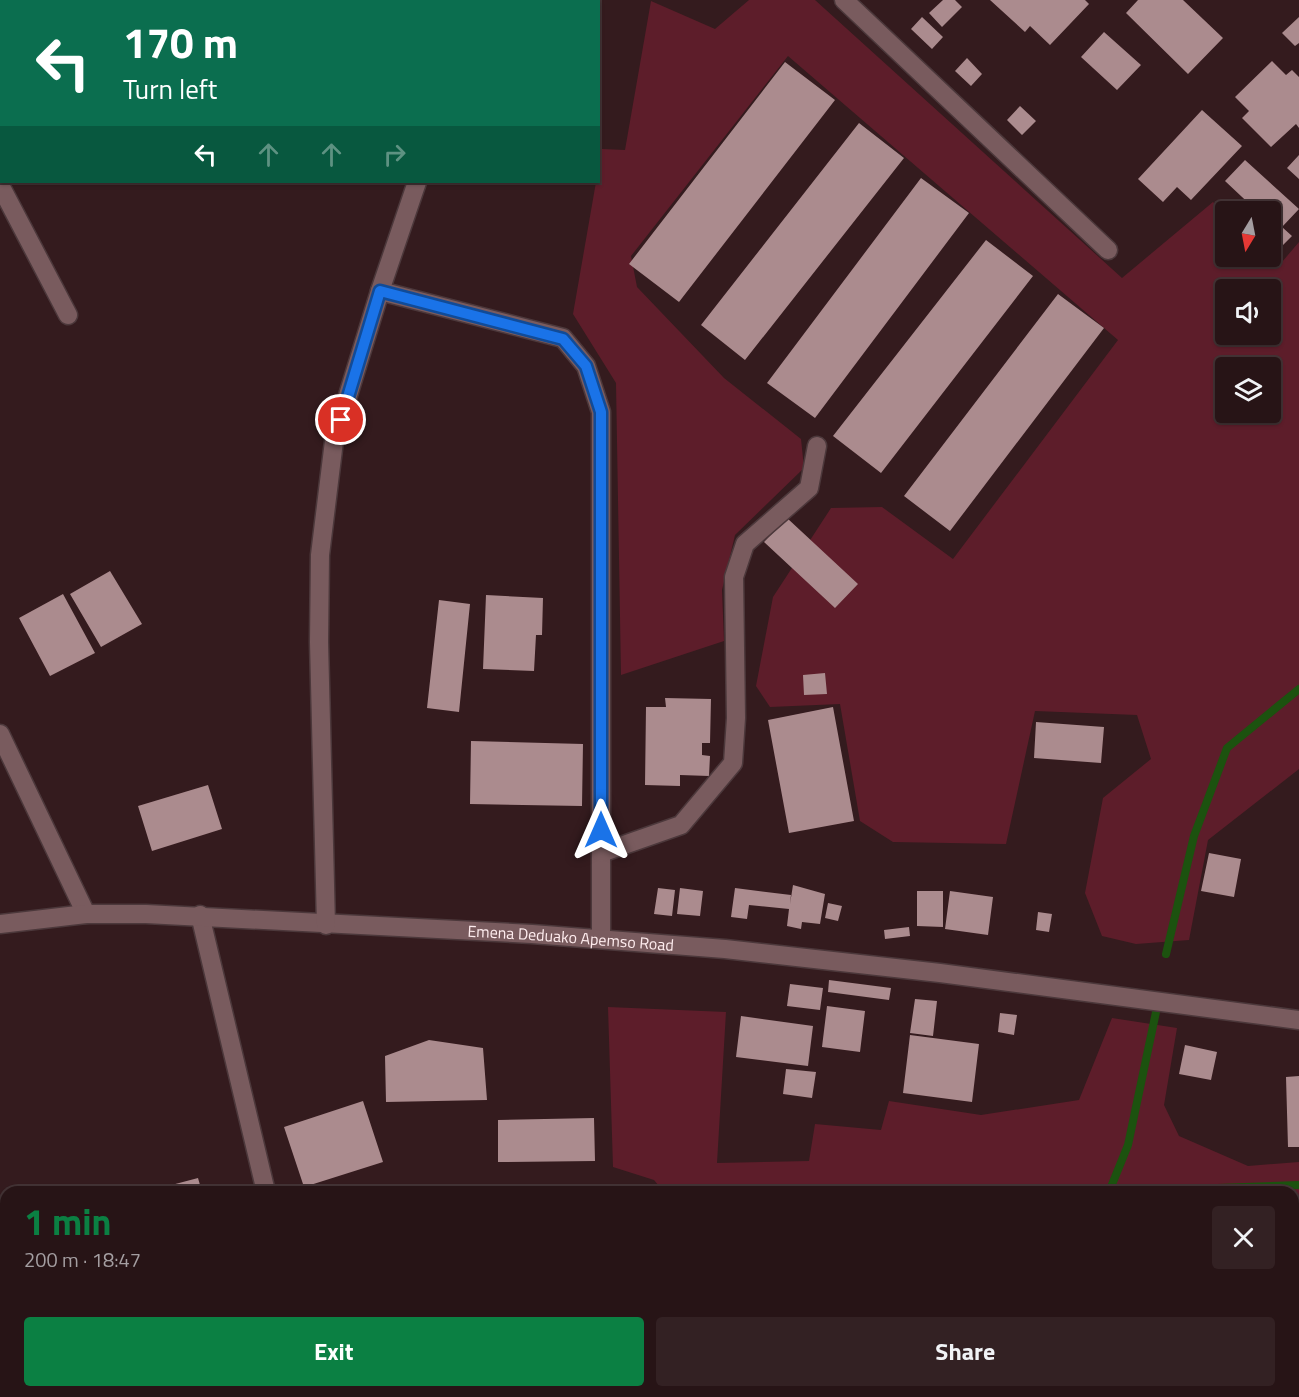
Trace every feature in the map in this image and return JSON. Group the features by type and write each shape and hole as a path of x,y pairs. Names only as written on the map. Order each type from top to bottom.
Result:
{"street":[{"path":"844,0 1108,250"},
{"path":"326,925 319,642 320,555 334,441 380,291 417,183"},
{"path":"0,185 68,315"},
{"path":"380,291 563,339 586,366 601,412 601,939"},
{"path":"601,853 681,825 733,763 736,718 734,577 745,544 808,488 817,446"},
{"path":"0,734 86,914"},
{"name":"Emena Deduako Apemso Road","path":"0,924 86,914 200,915 326,925 601,939 725,949 1299,1020"},
{"path":"200,915 265,1186"}],"shaded area":[{"path":"749,0 815,0 1122,278 1213,202 1215,204 1215,267 1281,267 1281,261 1299,242 1299,769 1208,840 1189,940 1136,944 1102,936 1085,893 1103,798 1151,759 1137,715 1035,711 1006,844 893,842 860,821 840,704 770,707 756,686 773,597 831,508 882,507 953,559 1118,340 788,56 631,256 637,287 724,378 801,439 804,468 735,535 722,590 724,641 621,675 616,383 573,314 596,183 600,183 602,149 625,150 651,1 715,29"},
{"path":"608,1007 726,1012 717,1163 809,1161 815,1124 881,1130 889,1101 981,1115 1079,1100 1112,1018 1177,1028 1164,1105 1179,1136 1248,1166 1299,1162 1299,1186 659,1186 654,1180 613,1167"}],"building":[{"path":"943,0 955,0 962,7 942,27 929,13"},
{"path":"990,0 1085,0 1089,4 1050,45 1030,26 1025,32"},
{"path":"1138,0 1183,0 1223,38 1188,74 1126,13"},
{"path":"922,17 943,37 932,49 911,29"},
{"path":"1299,17 1299,43 1295,46 1282,33"},
{"path":"1104,32 1141,65 1117,90 1081,57"},
{"path":"967,58 982,74 971,86 955,71"},
{"path":"1272,61 1286,75 1292,70 1299,77 1299,128 1296,124 1271,147 1242,118 1249,111 1235,97"},
{"path":"785,62 835,100 679,302 629,264"},
{"path":"1020,106 1036,121 1022,135 1007,120"},
{"path":"1202,110 1242,146 1191,200 1177,187 1163,202 1138,179"},
{"path":"859,123 904,158 745,360 701,325"},
{"path":"1299,155 1299,179 1287,168"},
{"path":"1245,160 1299,209 1282,227 1292,236 1283,245 1281,243 1281,201 1246,201 1225,181"},
{"path":"921,178 969,213 815,418 767,383"},
{"path":"986,240 1033,276 881,473 833,436"},
{"path":"1058,294 1104,328 950,531 904,496"},
{"path":"787,518 858,584 835,608 764,542"},
{"path":"110,571 142,624 101,647 70,594"},
{"path":"63,594 95,653 50,676 19,618"},
{"path":"486,595 543,598 542,635 536,635 534,671 483,669"},
{"path":"439,600 470,604 459,712 427,708"},
{"path":"825,673 827,694 804,695 803,675"},
{"path":"665,698 711,699 710,743 702,743 702,755 710,756 709,776 680,775 680,786 645,785 646,707 666,707"},
{"path":"833,707 854,821 789,833 768,720"},
{"path":"1036,722 1104,727 1101,763 1034,758"},
{"path":"471,741 583,744 582,806 470,804"},
{"path":"208,785 222,829 152,851 138,806"},
{"path":"1209,853 1241,859 1234,897 1201,891"},
{"path":"793,885 825,894 820,924 802,922 801,929 787,926 789,909 749,905 747,919 731,917 735,888 791,895 790,904"},
{"path":"658,888 675,890 672,916 654,914"},
{"path":"680,888 703,891 700,916 677,914"},
{"path":"917,891 943,891 943,927 917,926"},
{"path":"950,891 993,897 988,935 945,929"},
{"path":"828,903 842,906 838,921 825,918"},
{"path":"1038,912 1052,914 1049,932 1036,930"},
{"path":"909,927 910,936 885,939 884,930"},
{"path":"829,980 891,988 889,1000 828,992"},
{"path":"790,984 823,988 820,1010 787,1006"},
{"path":"915,999 937,1001 933,1036 910,1033"},
{"path":"827,1006 865,1011 860,1052 822,1047"},
{"path":"1000,1013 1017,1015 1014,1035 998,1032"},
{"path":"741,1016 813,1026 808,1066 736,1057"},
{"path":"910,1035 979,1044 972,1102 903,1093"},
{"path":"429,1040 483,1048 487,1100 386,1102 385,1056"},
{"path":"1185,1045 1217,1052 1211,1080 1179,1074"},
{"path":"786,1069 816,1072 812,1098 783,1094"},
{"path":"1299,1076 1299,1147 1288,1147 1286,1077"},
{"path":"363,1101 383,1162 304,1186 284,1127"},
{"path":"594,1118 595,1161 498,1162 498,1120"},
{"path":"198,1178 200,1186 168,1186"}],"waterway":[{"path":"1166,954 1194,836 1227,748 1299,689"},
{"path":"1111,1186 1128,1145 1156,1012"},
{"path":"1272,1186 1299,1185"}],"route":[{"path":"341,420 380,291 563,339 586,366 601,412 601,830"}]}
